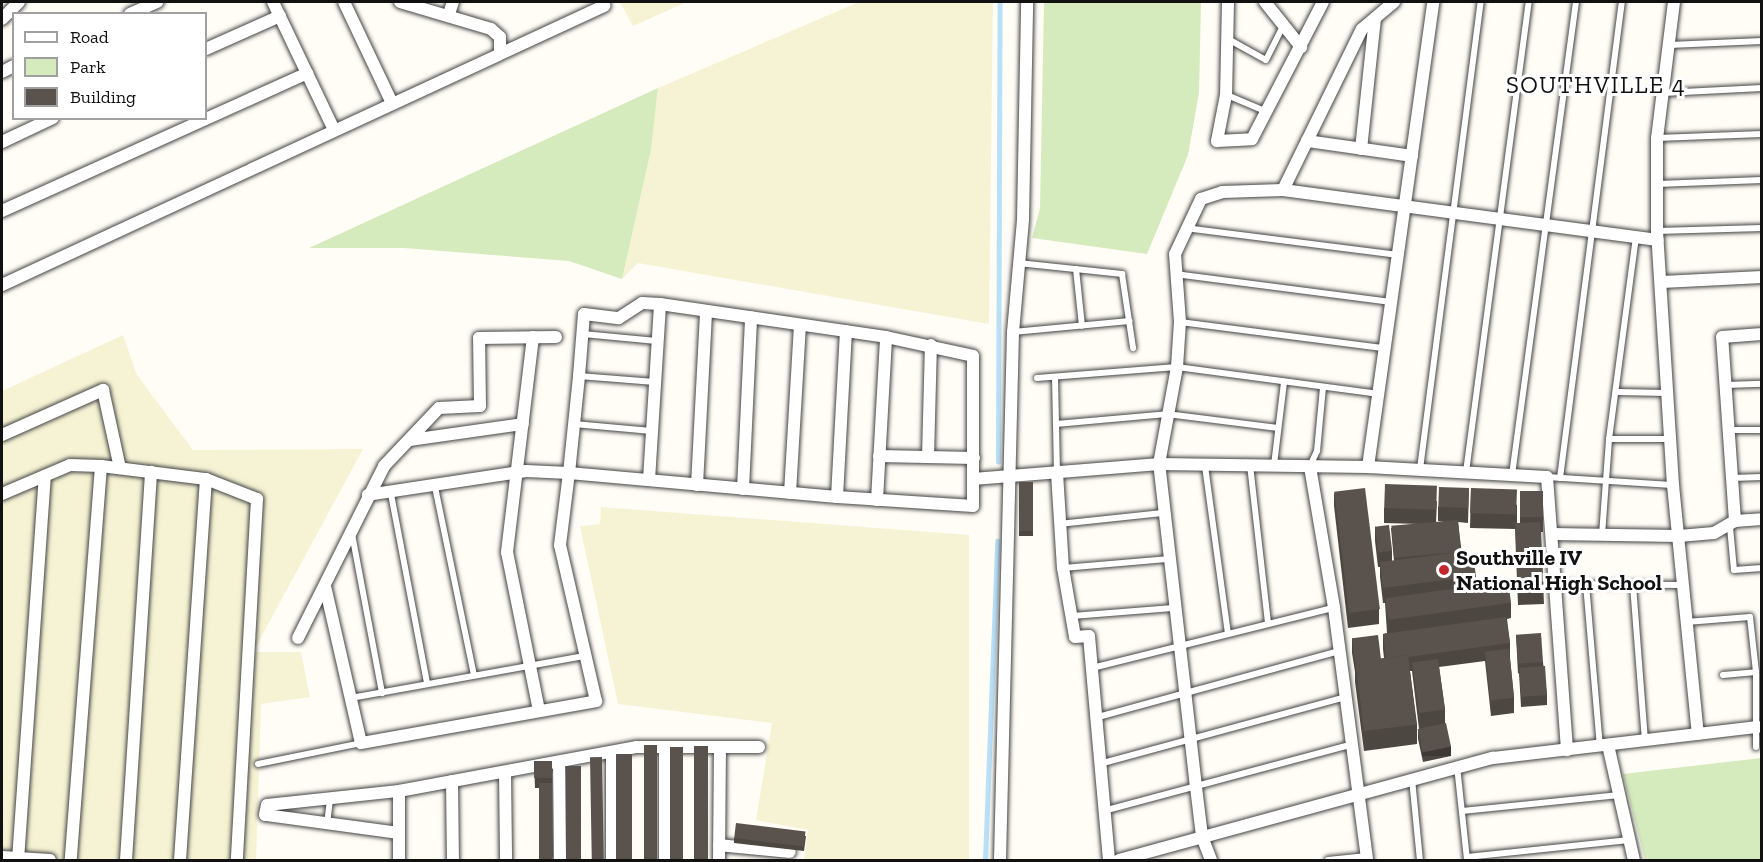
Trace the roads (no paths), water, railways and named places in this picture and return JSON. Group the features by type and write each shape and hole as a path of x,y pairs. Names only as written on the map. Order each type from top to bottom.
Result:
{"street":[{"path":"2,19 19,2"},
{"path":"134,12 157,2"},
{"path":"273,2 334,130"},
{"path":"344,2 392,103"},
{"path":"400,2 448,14 496,32 500,51"},
{"path":"448,14 453,2"},
{"path":"1000,861 1013,332 1023,219 1027,2"},
{"path":"1228,2 1226,95 1217,141 1249,141 1268,112 1322,2"},
{"path":"1265,2 1301,47"},
{"path":"1283,190 1362,29 1394,2"},
{"path":"1368,467 1400,255 1433,2"},
{"path":"1674,2 1657,138 1657,235 1662,282 1666,393 1679,536 1681,585 1698,734"},
{"path":"2,285 500,51 604,6"},
{"path":"207,49 280,16"},
{"path":"1361,149 1375,19"},
{"path":"207,118 307,73"},
{"path":"2,142 49,120"},
{"path":"2,211 203,120"},
{"path":"1307,141 1412,156"},
{"path":"1211,861 1203,836 1196,787 1167,559 1159,464 1177,367 1180,322 1175,254 1185,228 1201,199 1211,194 1283,190 1636,237 1657,235"},
{"path":"1662,282 1761,277"},
{"path":"325,586 361,743 596,701 560,545 569,473 584,314 619,318 642,303 660,304 886,337 973,356 973,506 837,497 569,473 516,472 391,494 368,495"},
{"path":"649,480 660,304"},
{"path":"698,485 706,310"},
{"path":"743,489 751,317"},
{"path":"790,493 800,324"},
{"path":"837,497 846,332"},
{"path":"1732,524 1732,478 1722,337 1761,334"},
{"path":"532,337 507,552 539,711"},
{"path":"298,638 325,586 351,527 384,466 439,408 480,405 479,338 556,337"},
{"path":"877,500 886,337"},
{"path":"928,457 931,345"},
{"path":"2,435 103,390 120,468"},
{"path":"410,440 523,424"},
{"path":"879,456 974,458"},
{"path":"973,479 1009,478 1159,464 1368,467 1547,477 1568,750"},
{"path":"2,494 70,465 101,466 206,479 257,499 237,861"},
{"path":"71,861 101,466"},
{"path":"1310,467 1354,744 1367,858"},
{"path":"126,861 151,472"},
{"path":"1057,473 1063,568 1075,637 1089,636 1103,763 1109,861"},
{"path":"18,859 45,476"},
{"path":"180,861 206,479"},
{"path":"1552,534 1679,536 1714,533 1732,524 1761,519"},
{"path":"1119,861 1151,856 1203,836 1457,766 1758,727"},
{"path":"1604,746 1619,795 1634,861"},
{"path":"399,833 266,815 267,806 399,791 612,752 665,747 759,747"},
{"path":"665,747 665,861"},
{"path":"719,861 720,747"},
{"path":"612,752 612,861"},
{"path":"560,762 560,861"},
{"path":"505,772 506,861"},
{"path":"453,781 453,861"},
{"path":"399,791 399,861"},
{"path":"719,845 790,852"},
{"path":"2,857 50,861"}],"lane":[{"path":"1420,470 1456,214 1481,2"},
{"path":"1466,472 1529,2"},
{"path":"1512,475 1576,2"},
{"path":"1560,478 1622,2"},
{"path":"1228,39 1266,60 1284,24"},
{"path":"1669,45 1761,41"},
{"path":"1663,93 1761,88"},
{"path":"1226,95 1268,112"},
{"path":"1657,138 1761,134"},
{"path":"1656,184 1761,180"},
{"path":"1185,228 1400,255"},
{"path":"1657,235 1761,228"},
{"path":"1602,535 1609,439 1636,237"},
{"path":"1018,262 1122,274 1133,348"},
{"path":"1076,269 1082,326"},
{"path":"1175,274 1393,302"},
{"path":"1013,332 1129,321"},
{"path":"1180,322 1386,348"},
{"path":"583,334 658,342"},
{"path":"1037,378 1177,367 1380,394"},
{"path":"579,376 655,382"},
{"path":"1055,377 1057,473"},
{"path":"1274,465 1284,382"},
{"path":"1726,385 1761,384"},
{"path":"1310,467 1317,451 1323,387"},
{"path":"1617,392 1666,393"},
{"path":"1056,424 1167,414 1278,428"},
{"path":"574,424 652,431"},
{"path":"1729,430 1761,430"},
{"path":"1609,439 1670,439"},
{"path":"1250,465 1268,624"},
{"path":"1205,466 1228,633"},
{"path":"1547,477 1673,485"},
{"path":"1732,478 1761,477"},
{"path":"435,487 474,675"},
{"path":"391,494 427,683"},
{"path":"1059,524 1162,513"},
{"path":"1732,524 1734,570 1761,568"},
{"path":"351,527 382,693"},
{"path":"1063,568 1167,559"},
{"path":"1557,584 1681,585"},
{"path":"1586,584 1604,746"},
{"path":"1633,585 1645,741"},
{"path":"1092,668 1334,608"},
{"path":"1072,616 1173,609"},
{"path":"1685,622 1750,617 1756,672 1758,727 1756,747"},
{"path":"1098,717 1340,651"},
{"path":"350,698 585,656"},
{"path":"1723,675 1756,672"},
{"path":"1103,763 1347,697"},
{"path":"258,764 361,743"},
{"path":"1107,810 1354,744"},
{"path":"1457,766 1467,859 1629,840"},
{"path":"1412,779 1420,861"},
{"path":"1462,811 1619,795"},
{"path":"327,824 330,799"},
{"path":"1328,861 1367,858"}],"waterway":[{"path":"998,462 1000,2"},
{"path":"985,860 997,541"}],"place":[{"name":"Southville IV National High School","path":"1444,570"}],"district":[{"name":"SOUTHVILLE 4","path":"1596,85"}]}
